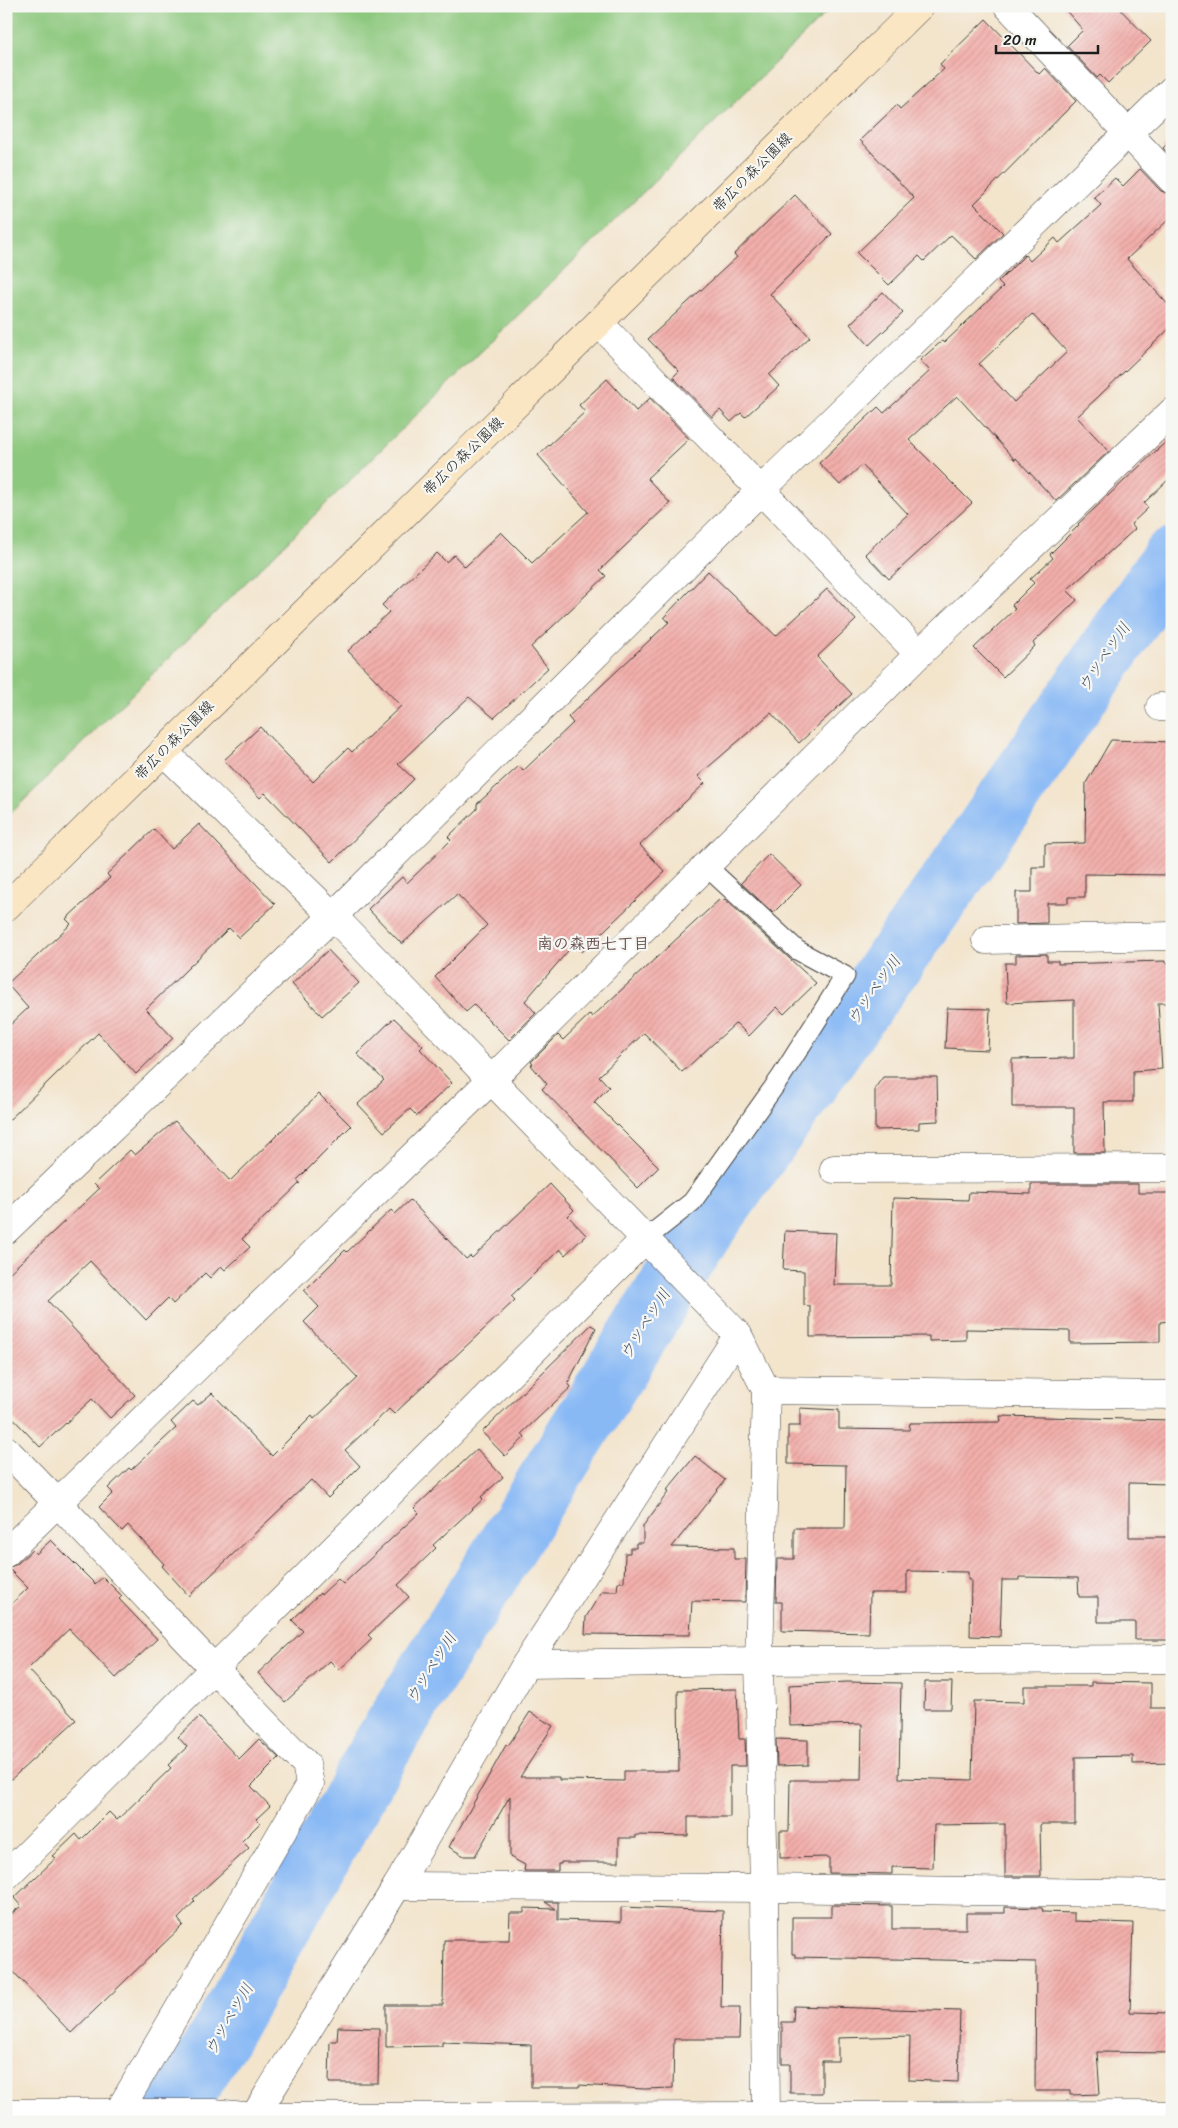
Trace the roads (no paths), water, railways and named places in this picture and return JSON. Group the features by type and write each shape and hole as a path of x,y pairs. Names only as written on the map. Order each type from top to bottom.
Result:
{"main road":[{"name":"帯広の森公園線","path":"6,907 920,6"}],"street":[{"path":"1008,6 1172,180"},
{"path":"6,1230 333,916 761,490 1172,90"},
{"path":"599,323 919,654"},
{"path":"6,1553 492,1079 919,654 1172,412"},
{"path":"163,751 333,916 738,1335 766,1390 759,1661 764,1888 766,2116"},
{"path":"986,940 1172,936"},
{"path":"834,1169 1172,1168"},
{"path":"6,1876 214,1670 654,1249"},
{"path":"254,2117 398,1886 526,1664 738,1335"},
{"path":"766,1390 1172,1395"},
{"path":"6,1450 58,1502 214,1670 306,1764 310,1784 127,2113"},
{"path":"526,1664 1172,1659"},
{"path":"398,1886 764,1888 1172,1894"},
{"path":"6,2113 214,2114 254,2117 1172,2115"}],"lane":[{"path":"654,1249 692,1202 781,1077 845,976 797,950 706,866"}],"waterway":[{"name":"ウツベツ川","path":"168,2122 227,2024 381,1748 703,1231 967,858 1172,558"}],"district":[{"name":"南の森西七丁目","path":"593,943"}]}
